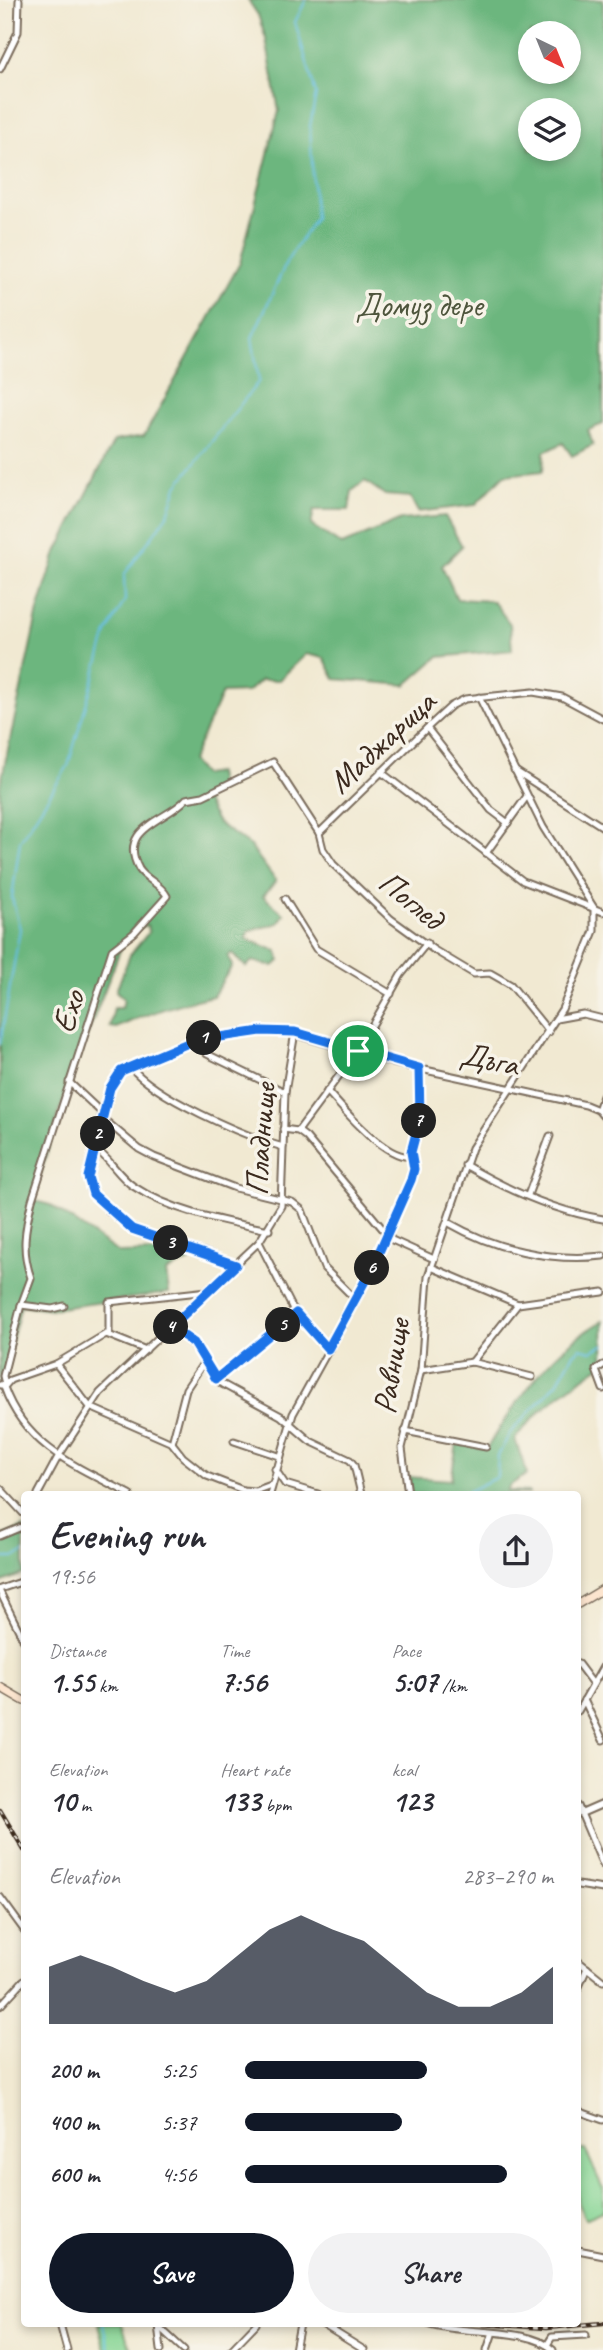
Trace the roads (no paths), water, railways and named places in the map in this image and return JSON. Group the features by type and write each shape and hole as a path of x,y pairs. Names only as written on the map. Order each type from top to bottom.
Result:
{"street":[{"path":"0,69 18,32 19,0"},
{"name":"Маджарица","path":"319,833 427,728 451,706 465,699 533,692 562,697 603,719"},
{"path":"479,697 566,869 594,908"},
{"path":"427,728 491,810 508,823"},
{"name":"Ехо","path":"2,1385 21,1305 31,1278 24,1258 23,1236 112,950 134,933 167,896 138,867 135,856 138,835 154,820 179,807 186,799 203,796 273,762 277,767"},
{"name":"Поглед","path":"277,767 297,803 319,833 323,849 333,864 391,919 474,974 490,973 511,985 549,1032"},
{"path":"514,770 603,827"},
{"path":"381,772 523,881 603,912"},
{"path":"486,853 527,796"},
{"path":"285,899 316,949 391,994"},
{"name":"Равнище","path":"408,1491 402,1448 421,1370 424,1306 431,1266 449,1223 472,1148 549,1032 587,954 594,931 594,908"},
{"path":"298,1131 358,1051 404,969 427,943"},
{"path":"556,1019 583,1014 603,1019"},
{"name":"Дъга","path":"130,1066 193,1041 238,1033 295,1032 419,1068 510,1087 598,1110"},
{"name":"Пладнище","path":"40,1491 58,1457 104,1389 236,1265 269,1230 282,1200 285,1092 295,1032"},
{"path":"193,1041 207,1054 285,1092"},
{"path":"236,1265 204,1252 148,1237 110,1212 89,1186 88,1172 102,1115 115,1077 130,1066 147,1084 245,1134 283,1147"},
{"path":"270,1491 289,1422 356,1300 411,1180 414,1169 411,1156 420,1118 419,1068"},
{"path":"69,1082 139,1149 235,1188 292,1202 302,1210 324,1269 356,1300"},
{"path":"327,1091 385,1146 402,1156 411,1156"},
{"path":"603,1096 598,1110 603,1116"},
{"path":"283,1129 298,1131 331,1165 387,1235 402,1246 434,1259"},
{"path":"528,1195 550,1136"},
{"path":"94,1149 125,1180 146,1194 215,1219 269,1230"},
{"path":"465,1165 490,1180 528,1195 574,1213 603,1219"},
{"path":"449,1223 494,1245 560,1256 603,1256"},
{"path":"259,1242 296,1313 328,1349"},
{"path":"431,1266 518,1304 603,1292"},
{"path":"109,1334 109,1302 208,1291"},
{"path":"472,1362 518,1304"},
{"path":"21,1305 52,1309 64,1306"},
{"path":"216,1379 296,1313"},
{"path":"171,1327 194,1343 216,1379 289,1422 310,1441 350,1460 354,1465 360,1491"},
{"path":"109,1334 146,1350"},
{"path":"109,1334 56,1364 2,1385 46,1448 124,1491"},
{"path":"172,1443 186,1389 204,1362"},
{"path":"421,1370 472,1362 531,1377"},
{"path":"56,1364 90,1407 172,1443 195,1468 221,1483 249,1491 271,1485"},
{"path":"603,1365 596,1370 603,1389"},
{"path":"405,1431 486,1447"},
{"path":"234,1441 279,1456"},
{"path":"275,1469 285,1484 308,1491"},
{"path":"110,1491 114,1486"},
{"path":"0,1488 21,1511"},
{"path":"0,1536 21,1527"},
{"path":"21,1582 0,1591 21,1635"},
{"path":"581,1602 603,1589"},
{"path":"581,1706 603,1667"},
{"path":"581,1668 593,1684"},
{"path":"0,1687 21,1699"},
{"path":"584,1700 603,1740"},
{"path":"581,1814 603,1804"},
{"path":"581,1819 603,1865"},
{"path":"581,1885 603,1889"},
{"path":"0,1897 21,1926"},
{"path":"581,1963 603,1980"},
{"path":"581,1982 587,1968"},
{"path":"0,2006 21,1983"},
{"path":"581,2112 603,2120"},
{"path":"581,2251 603,2255"},
{"path":"61,2327 67,2350"},
{"path":"158,2327 161,2350"},
{"path":"160,2327 184,2350"},
{"path":"231,2350 253,2327"},
{"path":"295,2350 299,2327"},
{"path":"327,2327 364,2350"},
{"path":"447,2327 492,2335 529,2336 553,2350"},
{"path":"487,2350 492,2335"},
{"path":"547,2345 552,2337 586,2335"}],"waterway":[{"name":"Домуз дере","path":"0,1044 20,929 12,898 20,841 68,766 107,633 125,600 124,575 168,514 177,486 259,381 252,338 287,261 315,218 310,126 316,94 295,22 306,0"},
{"path":"469,1491 497,1477 498,1456 510,1433 557,1383 573,1355 580,1348 591,1351 603,1345"},
{"path":"0,1558 14,1558 21,1554"},
{"path":"104,2327 109,2350"}],"railway":[{"path":"0,1810 21,1845"},
{"path":"581,2325 603,2323"},
{"path":"530,2327 557,2327"}]}
